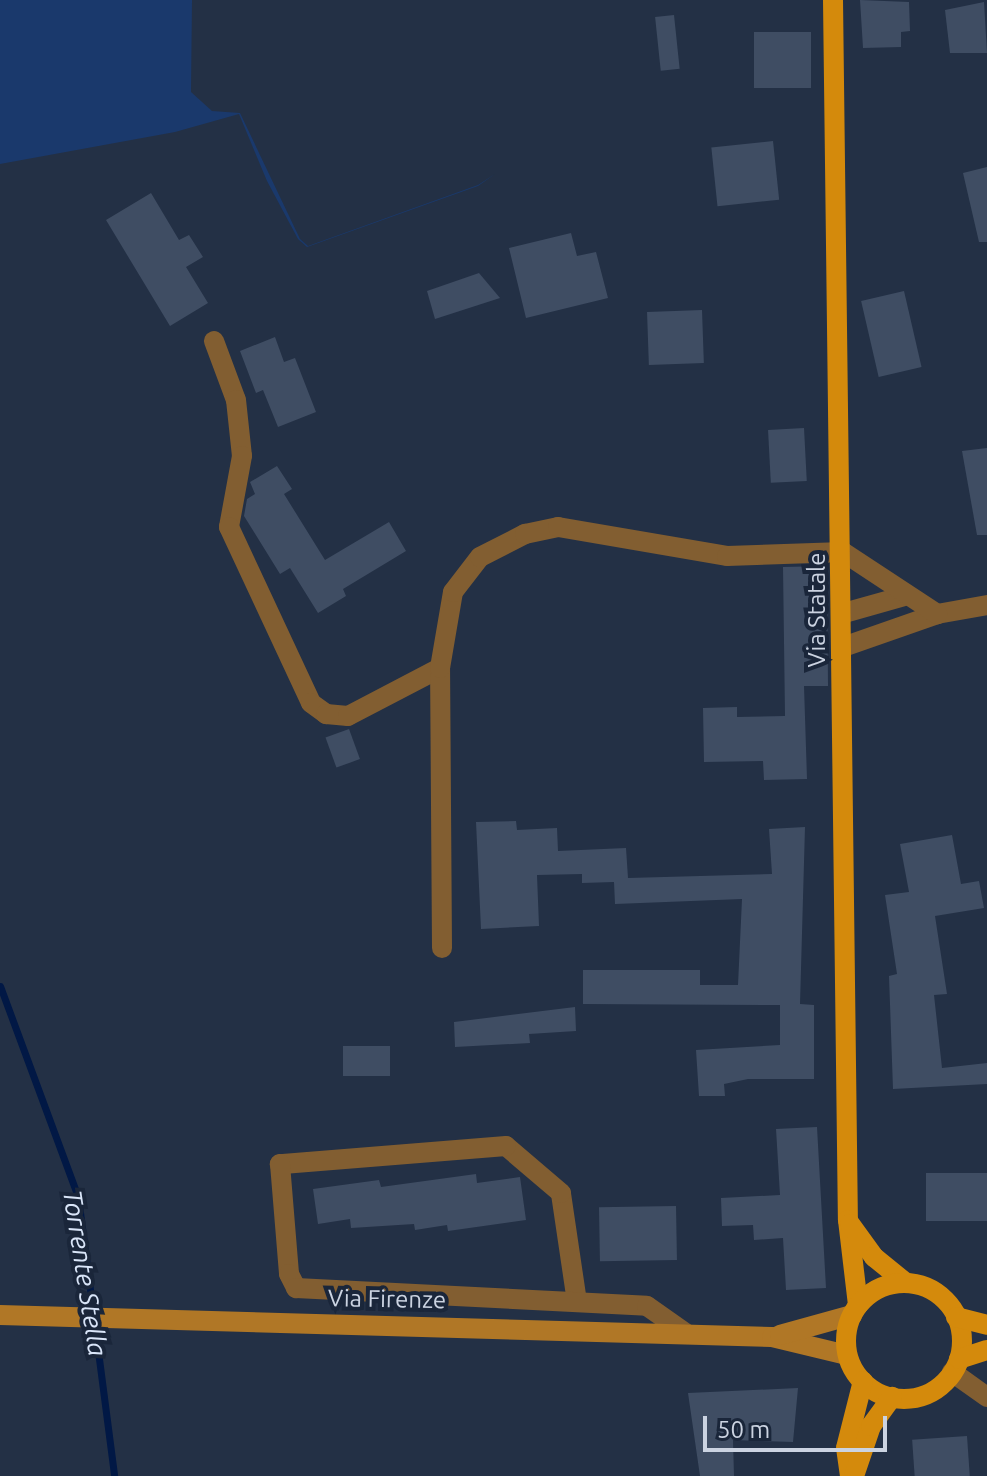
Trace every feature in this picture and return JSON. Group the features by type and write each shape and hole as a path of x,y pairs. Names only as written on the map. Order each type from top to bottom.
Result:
{"main road":[{"name":"Via Statale","path":"833,0 844,613 848,1220 855,1310"},
{"path":"848,1220 874,1257 906,1283 936,1292 956,1317 987,1325"},
{"path":"906,1283 871,1292 855,1310 847,1355 863,1381 892,1397 930,1392 956,1366 987,1350"},
{"path":"956,1317 956,1366"},
{"path":"852,1476 846,1448 863,1381"},
{"path":"852,1476 871,1426 892,1397"}],"street":[{"path":"214,341 236,400 242,456 229,527 311,703 326,714 348,716 440,668"},
{"path":"442,948 440,668 446,613 464,573 480,557 525,534 558,527 589,529 727,556 843,552 937,614"},
{"path":"844,613 908,595"},
{"path":"843,647 937,614 987,605"},
{"path":"577,1302 561,1193 506,1146 280,1164 289,1274 296,1288 647,1306 687,1334"},
{"path":"772,1337 855,1310"},
{"name":"Via Firenze","path":"0,1315 772,1337"},
{"path":"772,1337 847,1355"},
{"path":"956,1366 987,1397"}],"shaded area":[{"path":"0,0 192,0 191,92 212,111 240,113 300,239 308,246 478,185 495,174 478,186 307,247 298,239 267,181 239,114 175,132 0,164"}],"building":[{"path":"860,0 909,2 910,31 901,32 901,47 863,48"},
{"path":"984,2 987,53 950,53 945,10"},
{"path":"674,15 680,69 661,71 655,17"},
{"path":"754,32 811,32 811,88 754,88"},
{"path":"773,141 779,200 718,206 711,147"},
{"path":"987,167 987,242 979,242 963,173"},
{"path":"151,193 179,240 189,235 203,257 186,267 208,303 170,326 106,220"},
{"path":"571,233 577,256 596,252 608,298 526,318 509,248"},
{"path":"479,273 500,298 435,319 427,291"},
{"path":"904,291 922,367 879,377 861,301"},
{"path":"702,310 704,363 649,365 647,312"},
{"path":"275,337 284,362 295,358 316,412 278,427 263,390 256,393 240,351"},
{"path":"804,428 807,481 771,483 768,430"},
{"path":"987,448 987,535 977,535 962,451"},
{"path":"277,466 292,489 284,494 325,560 389,522 406,551 343,589 346,596 318,613 290,568 280,574 244,516 247,499 255,494 250,482"},
{"path":"827,566 828,686 804,686 807,779 764,780 763,761 704,762 703,708 737,707 737,717 785,716 783,567"},
{"path":"349,729 360,759 336,768 326,738"},
{"path":"516,821 517,830 557,828 558,851 626,848 628,878 772,874 769,829 805,827 800,1004 814,1005 814,1079 748,1079 724,1084 725,1096 699,1096 696,1050 780,1045 780,1005 583,1004 583,970 700,970 700,985 738,985 742,899 615,904 614,882 582,883 582,874 537,875 539,926 481,929 476,822"},
{"path":"952,835 961,884 979,881 984,908 935,916 947,994 934,995 942,1068 987,1063 987,1084 893,1089 889,976 897,974 885,895 909,892 900,844"},
{"path":"575,1007 576,1031 529,1034 530,1043 455,1047 454,1022"},
{"path":"343,1046 390,1046 390,1076 343,1076"},
{"path":"817,1127 826,1288 786,1290 783,1238 754,1240 753,1225 722,1226 721,1198 780,1195 776,1129"},
{"path":"926,1173 987,1173 987,1221 926,1221"},
{"path":"476,1174 477,1183 520,1177 526,1220 448,1231 447,1225 415,1230 414,1224 351,1228 350,1219 318,1224 313,1189 379,1180 381,1187"},
{"path":"676,1206 677,1260 600,1261 599,1207"},
{"path":"798,1388 793,1442 733,1440 734,1476 700,1476 688,1393"},
{"path":"967,1436 970,1476 915,1476 912,1440"}],"waterway":[{"name":"Torrente Stella","path":"0,986 78,1197 114,1476"}]}
